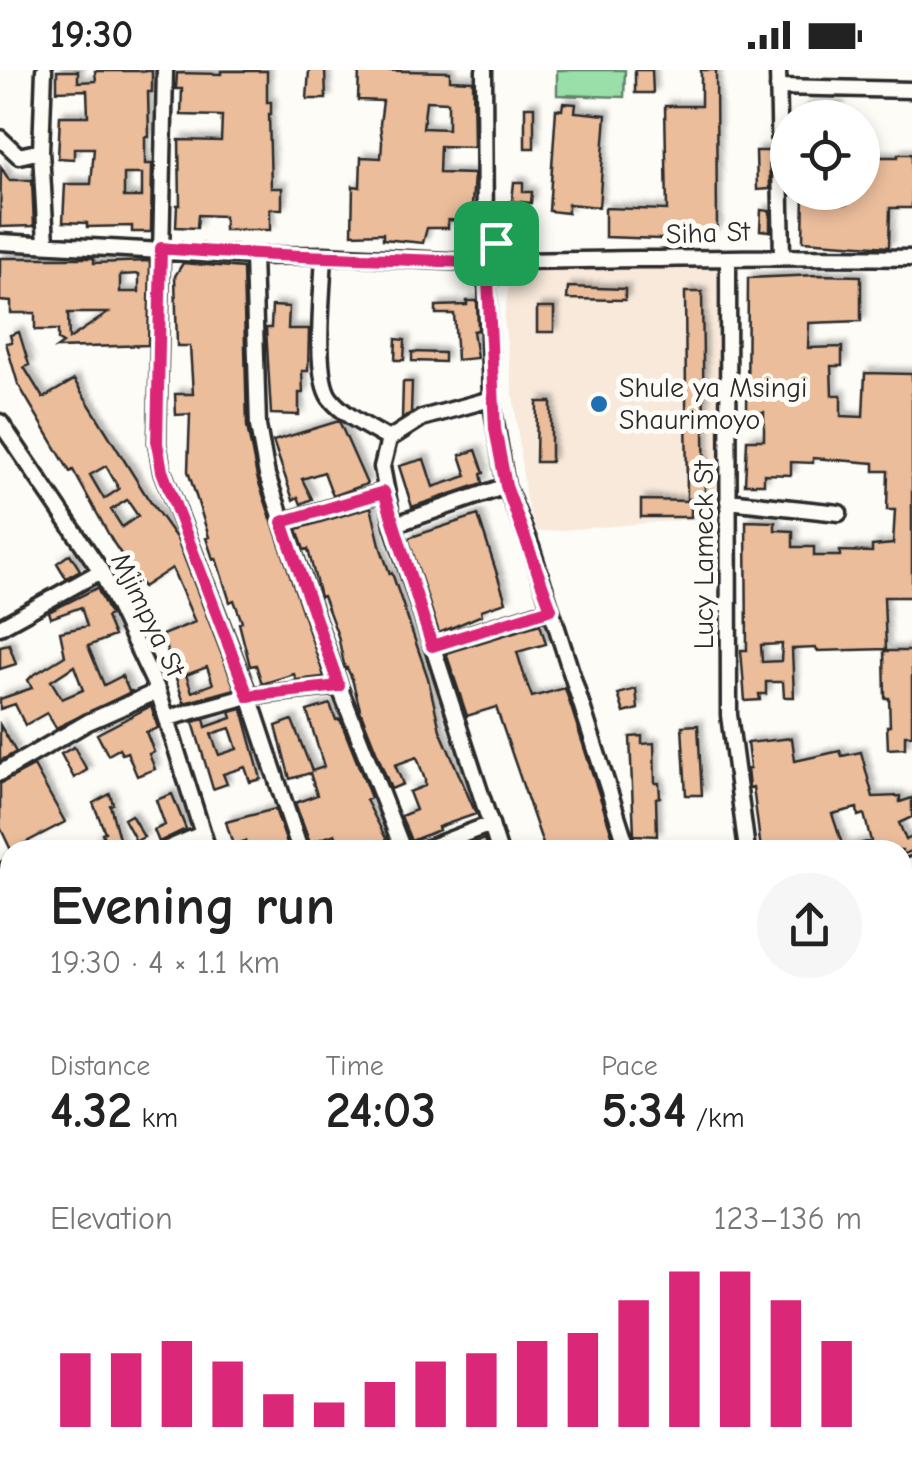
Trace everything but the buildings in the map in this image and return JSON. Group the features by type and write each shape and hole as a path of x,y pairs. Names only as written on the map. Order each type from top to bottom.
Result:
{"street":[{"path":"44,70 41,150 46,243"},
{"path":"165,70 157,443 162,471 248,696 297,840"},
{"path":"484,70 486,241"},
{"path":"778,70 782,256"},
{"path":"778,88 912,90"},
{"path":"0,138 19,156 41,150"},
{"path":"486,241 496,243 506,261 497,277 488,280 477,278 467,262 469,250 486,241"},
{"path":"0,242 253,256 467,262"},
{"path":"324,255 321,377 330,398 350,416 389,440"},
{"path":"253,256 258,426 267,474 339,686 399,840"},
{"name":"Siha St","path":"506,261 912,258"},
{"name":"Lucy Lameck St","path":"728,260 730,715 746,840"},
{"path":"488,280 491,398 506,486 551,609 625,840"},
{"path":"491,398 422,418 389,440 382,468 393,525 496,840"},
{"name":"Mjimpya St","path":"0,422 101,570 158,691 204,840"},
{"path":"393,525 506,486"},
{"path":"282,522 384,492"},
{"path":"728,501 838,513"},
{"path":"0,628 101,570"},
{"path":"432,646 551,609"},
{"path":"168,718 248,696 339,686"},
{"path":"0,772 88,722 158,691"},
{"path":"449,840 491,824"},
{"path":"188,840 202,834"}],"shaded area":[{"path":"717,268 721,517 537,532 526,500 504,319 511,270"}],"green space":[{"path":"557,70 625,70 624,97 557,95"}],"place":[{"name":"Shule ya Msingi Shaurimoyo","path":"599,404"}],"route":[{"path":"476,243 496,243 506,261 497,277 488,280 495,429 506,486 551,609 432,646 384,492 282,522 339,686 248,696 162,471 157,443 161,248 253,256 467,262 469,250 476,243"}]}
